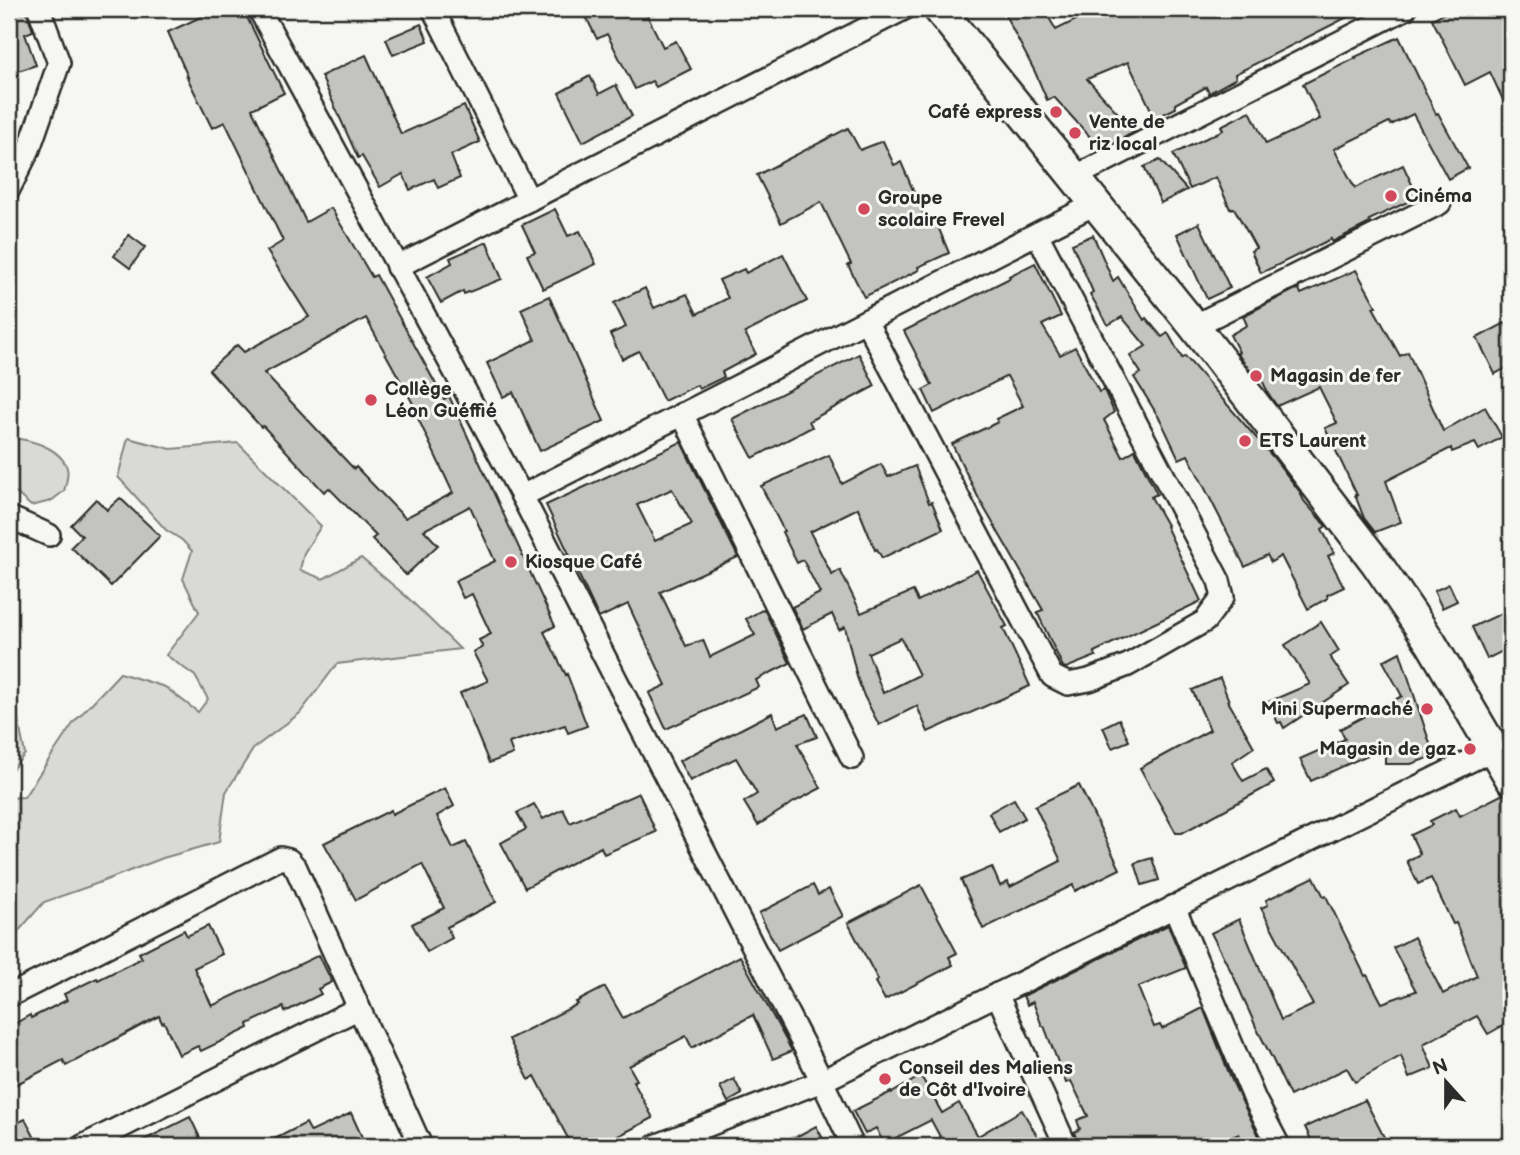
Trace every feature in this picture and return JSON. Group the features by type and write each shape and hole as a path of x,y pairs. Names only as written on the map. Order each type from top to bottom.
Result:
{"main road":[{"path":"939,9 1194,326 1400,597 1431,643 1511,779"}],"street":[{"path":"9,188 29,149 59,64 39,9"},
{"path":"258,9 522,496 853,1146"},
{"path":"433,9 529,200"},
{"path":"397,267 904,9"},
{"path":"1074,177 1405,9"},
{"path":"1194,326 1440,203"},
{"path":"522,496 1095,204"},
{"path":"866,321 1052,676 1068,684 1089,680 1128,664 1205,621 1223,597 1219,581 1037,234"},
{"path":"682,414 852,758"},
{"path":"9,517 49,535"},
{"path":"654,1146 822,1081 1494,749"},
{"path":"9,996 281,858 289,860 296,868 421,1146"},
{"path":"1174,906 1255,1100 1279,1146"},
{"path":"997,994 1066,1146"},
{"path":"83,1146 359,1009"}],"shaded area":[{"path":"9,438 34,442 58,455 68,471 64,491 51,501 31,506 15,492 9,485"},
{"path":"128,438 171,449 238,443 321,526 304,553 300,570 323,579 361,558 407,597 460,649 337,664 300,713 254,748 226,792 219,842 163,858 44,902 9,942 9,798 24,797 74,722 120,673 165,687 198,712 208,699 195,676 166,655 199,612 183,579 192,551 182,540 166,530 118,477"},
{"path":"17,714 25,754 9,773 9,721"}],"building":[{"path":"9,9 26,9 33,31 25,34 36,65 9,74"},
{"path":"218,9 243,9 284,93 252,109 306,222 331,208 372,277 376,275 444,399 449,396 555,626 544,632 567,674 587,726 568,733 565,725 509,743 513,754 489,763 460,693 488,681 473,652 483,647 479,640 491,634 472,594 463,598 455,581 495,561 470,506 424,530 438,545 406,575 372,539 376,536 329,488 324,492 209,370 237,345 244,352 309,317 267,251 283,241 225,122 212,128 168,32","holes":["366,318 417,411 415,412 453,493 405,518 356,467 354,469 264,373"]},
{"path":"582,9 644,9 663,47 676,41 691,69 656,87 652,81 635,89 607,34 597,39"},
{"path":"1002,9 1044,9 1056,30 1098,9 1363,9 1235,74 1236,78 1209,93 1206,87 1175,104 1176,108 1155,118 1128,62 1087,79 1135,132 1101,149 1054,97 1047,100"},
{"path":"1452,9 1511,9 1511,117 1490,72 1465,85 1432,19"},
{"path":"421,24 428,41 393,55 386,39"},
{"path":"1399,37 1436,114 1438,113 1468,168 1448,179 1413,114 1391,125 1389,122 1334,149 1355,188 1403,165 1418,197 1369,220 1370,223 1332,242 1331,239 1261,273 1251,251 1256,248 1234,208 1230,209 1216,177 1190,189 1173,154 1223,130 1221,126 1250,111 1266,144 1320,119 1303,84"},
{"path":"366,55 401,134 464,106 480,142 451,155 460,178 438,188 434,179 410,190 403,174 380,187 362,156 358,158 321,76"},
{"path":"590,76 599,94 616,85 632,116 583,142 559,93"},
{"path":"848,128 860,150 883,141 894,165 901,162 929,227 937,224 949,253 864,297 821,202 781,223 757,175"},
{"path":"1160,160 1187,190 1161,203 1144,167"},
{"path":"555,209 568,236 580,231 596,264 543,289 527,255 535,252 522,225"},
{"path":"1199,223 1230,288 1207,299 1177,234"},
{"path":"129,235 145,247 130,268 114,256"},
{"path":"1093,235 1113,281 1118,277 1144,320 1146,318 1162,337 1168,333 1182,358 1185,356 1273,457 1304,501 1326,526 1322,529 1334,553 1328,556 1344,587 1327,595 1328,598 1308,609 1281,556 1271,562 1267,555 1245,567 1188,455 1179,459 1161,421 1134,377 1141,373 1130,356 1146,346 1122,317 1108,325 1090,294 1093,292 1072,244"},
{"path":"487,242 502,279 464,294 463,291 441,303 427,277 452,263 450,258"},
{"path":"783,254 807,301 745,333 756,354 722,372 724,377 699,389 697,385 664,401 639,351 622,359 610,334 626,327 614,303 645,288 654,308 687,294 697,314 728,298 719,280 744,269 746,273"},
{"path":"1035,263 1061,316 1042,325 1060,355 1075,347 1099,392 1104,390 1114,412 1104,420 1123,457 1135,450 1157,494 1151,497 1167,525 1201,601 1094,652 1096,656 1066,668 1063,667 1037,612 1043,610 979,499 952,444 998,422 996,419 1023,406 1007,376 934,413 923,390 932,385 904,331"},
{"path":"1356,270 1400,356 1408,352 1443,431 1485,407 1502,437 1479,450 1475,443 1452,452 1451,448 1386,481 1401,522 1375,532 1364,518 1357,495 1325,428 1337,423 1319,387 1277,406 1258,371 1252,373 1237,353 1239,352 1230,335 1247,325 1243,316 1294,290 1299,289 1301,294"},
{"path":"549,296 604,421 540,451 513,392 503,397 487,363 535,340 521,309"},
{"path":"1505,323 1511,335 1511,365 1495,374 1477,338"},
{"path":"859,354 875,386 809,421 812,427 753,458 732,419"},
{"path":"681,442 738,557 660,592 686,646 703,640 710,657 755,635 746,619 764,609 790,663 756,680 759,687 666,729 649,693 666,685 628,604 599,618 546,505","holes":["672,489 692,524 655,541 637,505"]},
{"path":"829,455 842,484 881,464 888,477 915,466 929,503 932,502 943,529 882,558 877,549 875,550 858,508 810,532 832,575 840,570 861,613 913,591 918,601 977,570 1007,626 1003,628 1030,686 928,732 917,706 879,725 857,677 845,627 839,630 832,614 803,629 792,607 820,593 803,560 797,563 761,486","holes":["901,638 919,675 883,693 868,653"]},
{"path":"120,498 160,536 111,586 71,547 82,536 71,525 96,499 107,510"},
{"path":"1449,584 1457,601 1442,608 1434,591"},
{"path":"1511,609 1511,647 1487,659 1472,627"},
{"path":"1321,622 1339,651 1330,657 1349,685 1284,728 1281,722 1278,723 1268,702 1310,684 1285,645"},
{"path":"1400,652 1434,756 1411,764 1385,764 1385,747 1311,781 1300,759 1345,739 1340,729 1402,696 1383,661"},
{"path":"1220,678 1228,701 1254,747 1232,762 1243,781 1266,769 1274,783 1182,833 1176,833 1140,768 1210,730 1192,690"},
{"path":"772,713 777,727 807,714 817,737 797,744 821,788 758,825 744,802 757,794 736,758 690,781 679,761"},
{"path":"1119,719 1129,741 1112,748 1103,727"},
{"path":"1079,785 1120,869 1075,891 1073,885 983,929 961,880 992,867 1000,886 1008,882 1010,887 1061,861 1035,806"},
{"path":"445,788 454,806 437,816 453,848 466,842 496,902 447,927 452,938 427,952 412,924 444,908 422,864 356,900 324,843 391,810 392,814"},
{"path":"639,793 656,832 604,854 601,847 525,888 501,843 526,829 517,813 534,804 543,819 563,809 570,823"},
{"path":"1503,794 1511,806 1511,1021 1488,1034 1477,1016 1423,1044 1433,1068 1409,1078 1401,1056 1355,1082 1347,1068 1290,1096 1211,933 1239,919 1281,1020 1313,1005 1261,908 1268,905 1266,900 1314,877 1365,976 1367,975 1382,1003 1416,991 1393,948 1414,937 1443,994 1477,976 1456,923 1453,924 1431,878 1418,884 1407,861 1420,854 1411,835 1432,825 1430,821 1456,808 1460,816"},
{"path":"1014,799 1025,818 999,832 989,813"},
{"path":"1152,858 1159,880 1142,885 1135,863"},
{"path":"813,885 818,895 829,889 843,916 778,950 759,913"},
{"path":"921,885 957,953 949,957 953,965 885,1000 875,982 878,980 848,923"},
{"path":"1168,925 1186,968 1138,987 1154,1027 1160,1025 1162,1029 1203,1008 1233,1083 1264,1146 1246,1146 1239,1134 1211,1146 1122,1146 1118,1139 1099,1146 1079,1146 1074,1132 1080,1129 1077,1120 1088,1116 1071,1081 1066,1083 1033,1002 1027,1005 1023,996"},
{"path":"208,926 222,954 194,968 212,1006 319,955 332,982 318,989 321,994 285,1012 283,1007 248,1024 249,1028 201,1051 198,1046 179,1055 159,1016 66,1066 63,1060 9,1088 9,1027 67,1000 64,994 142,958 139,953 184,930 187,936"},
{"path":"740,956 792,1051 773,1059 753,1015 692,1048 686,1036 629,1066 637,1080 633,1081 653,1118 599,1146 572,1146 535,1076 529,1080 509,1039 605,987 623,1018"},
{"path":"921,1076 942,1113 959,1103 978,1136 1022,1110 1043,1146 945,1146 931,1120 884,1144 876,1128 865,1134 853,1111"},
{"path":"734,1079 742,1094 728,1102 720,1087"},
{"path":"1365,1100 1386,1141 1375,1146 1314,1146 1305,1127"},
{"path":"351,1113 366,1146 261,1146 306,1123 311,1132"},
{"path":"190,1117 204,1146 132,1146"},
{"path":"25,1119 39,1146 9,1146 9,1127"},
{"path":"816,1126 827,1146 779,1146"}],"place":[{"name":"Café express","path":"1056,112"},
{"name":"Vente de riz local","path":"1075,133"},
{"name":"Cinéma","path":"1391,196"},
{"name":"Groupe scolaire Frevel","path":"864,209"},
{"name":"Magasin de fer","path":"1256,376"},
{"name":"Collège Léon Guéffié","path":"371,400"},
{"name":"ETS Laurent","path":"1245,441"},
{"name":"Kiosque Café","path":"511,562"},
{"name":"Mini Supermaché","path":"1427,709"},
{"name":"Magasin de gaz","path":"1470,749"},
{"name":"Conseil des Maliens de Côt d'Ivoire","path":"885,1079"}]}
